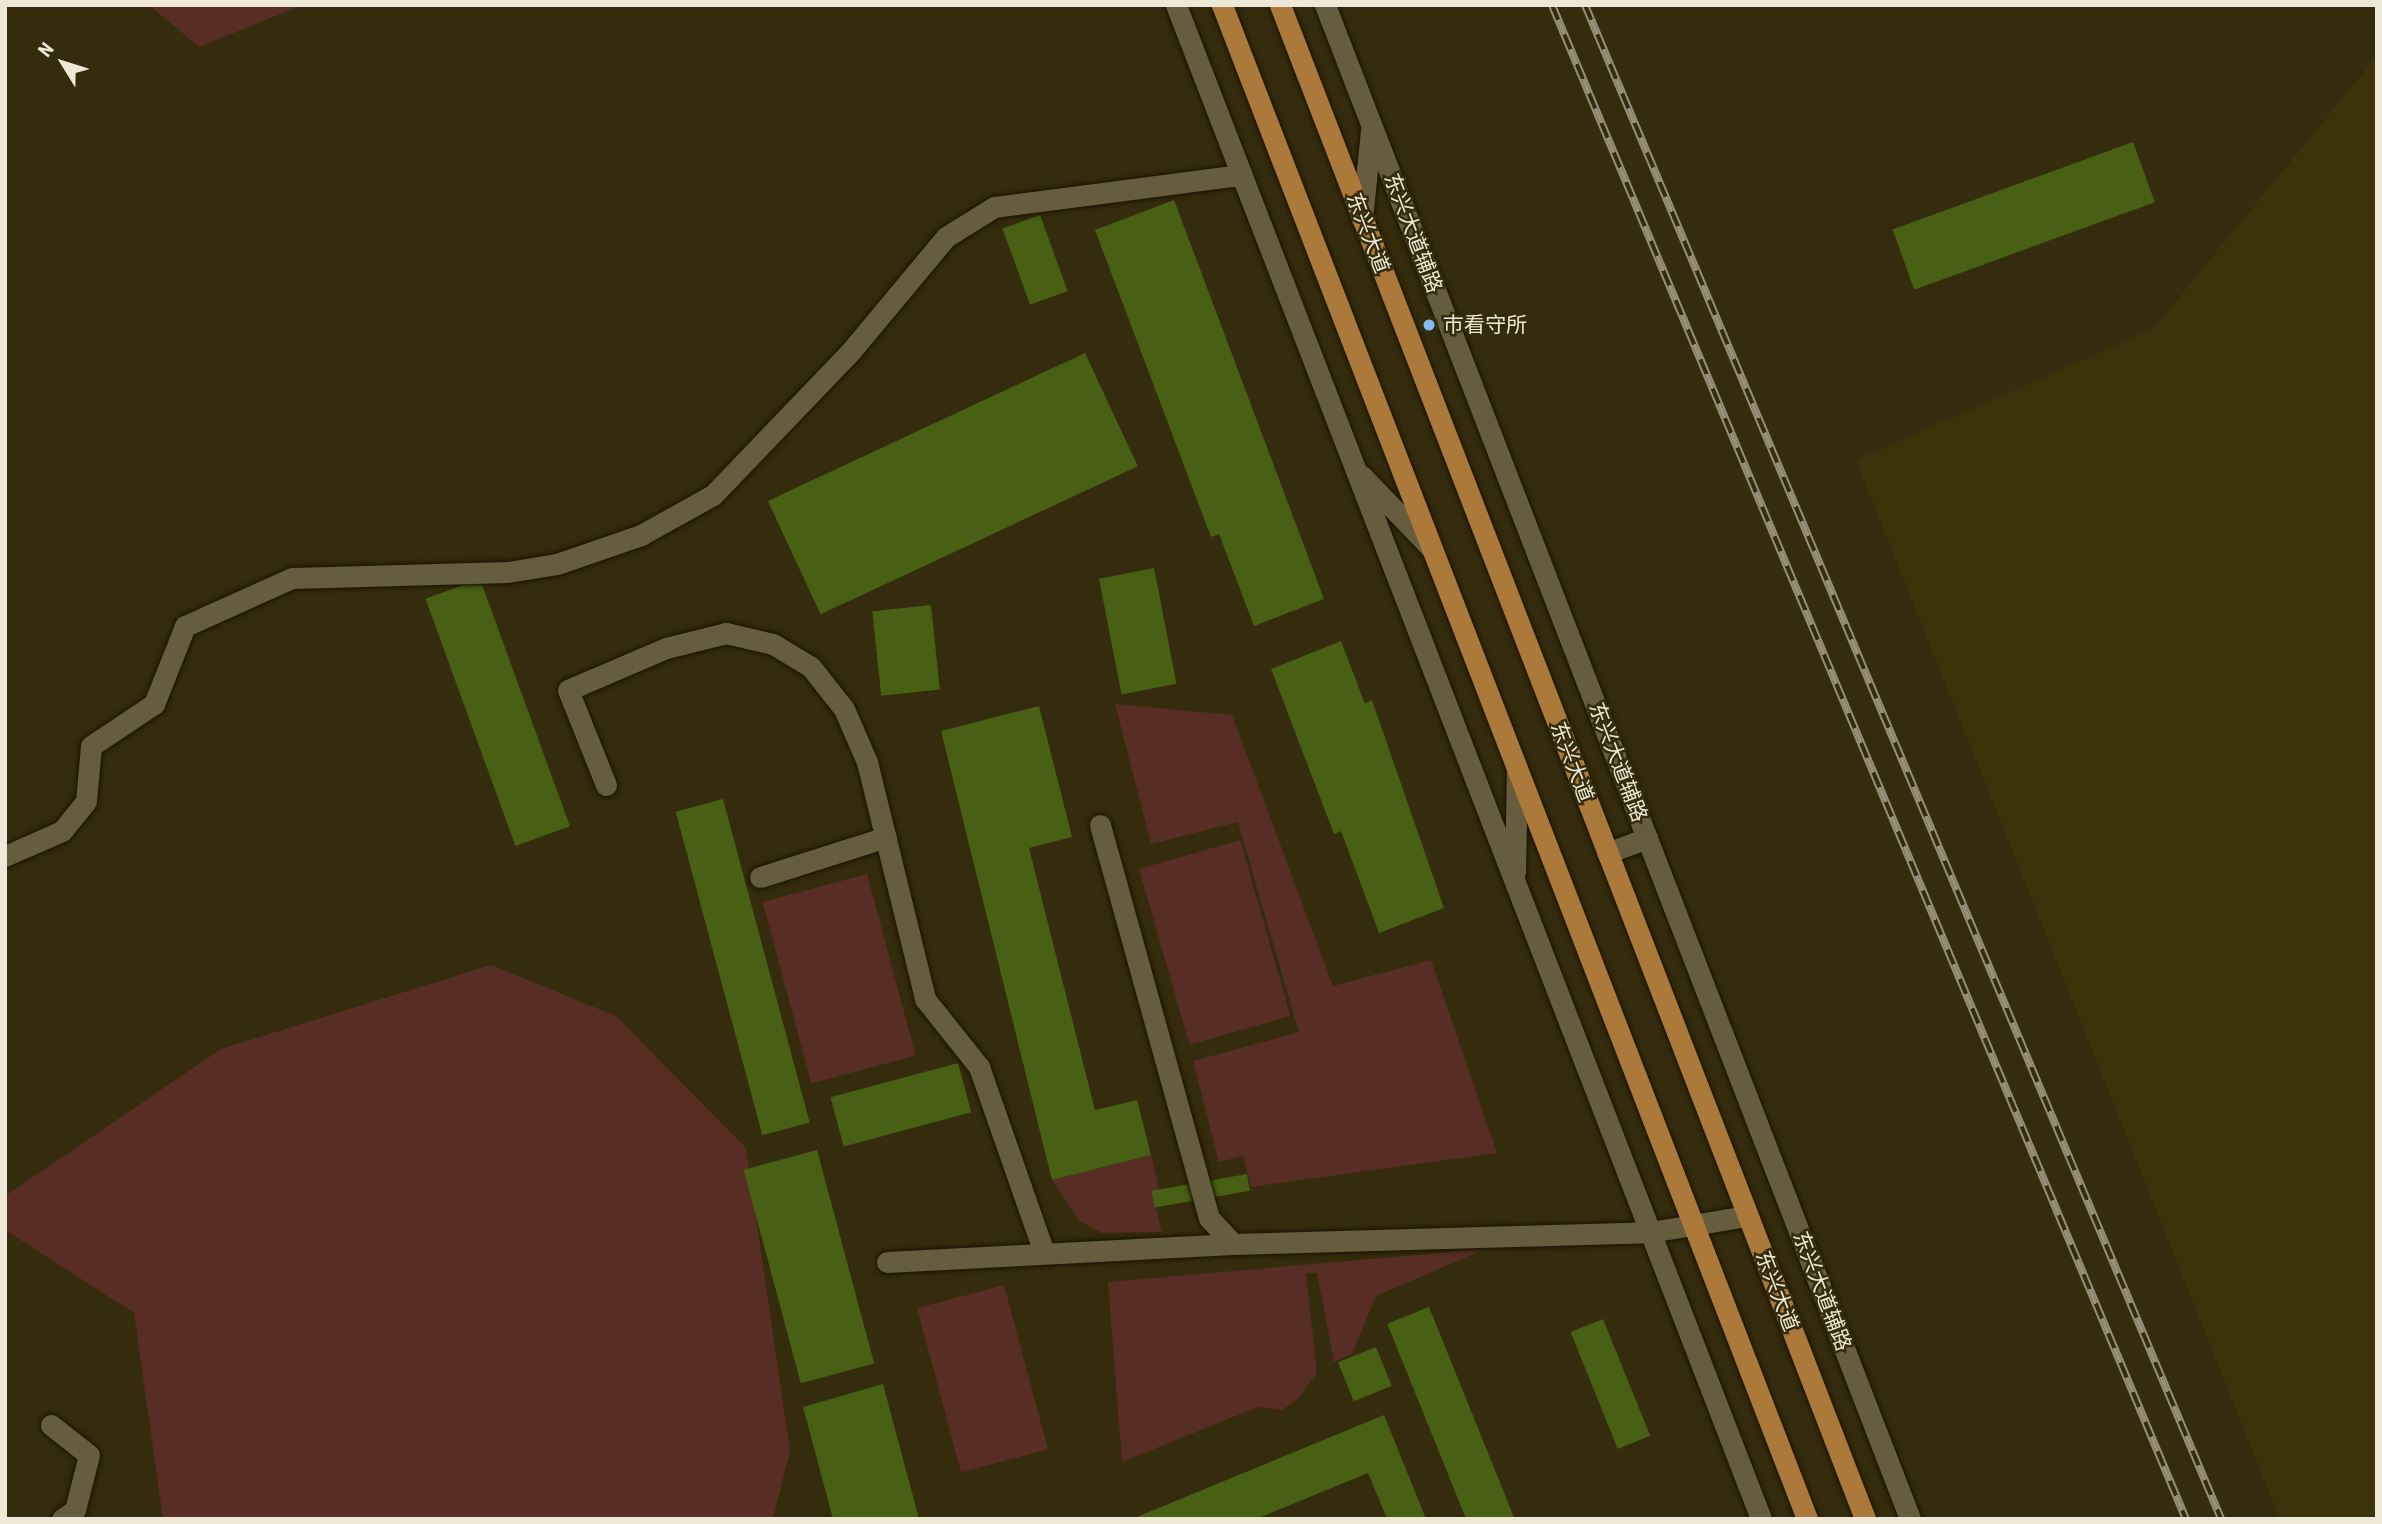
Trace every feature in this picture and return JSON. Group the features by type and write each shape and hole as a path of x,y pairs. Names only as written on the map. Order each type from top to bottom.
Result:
{"main road":[{"path":"1222,5 1807,1519"},
{"name":"东兴大道","path":"1280,5 1865,1519"}],"street":[{"name":"东兴大道辅路","path":"1325,5 1910,1519"},
{"path":"1179,8 1761,1519"},
{"path":"1362,219 1372,126"},
{"path":"5,856 62,831 86,801 91,746 153,704 185,626 292,578 508,572 557,564 629,541 713,495 850,351 946,237 994,207 1242,175"},
{"path":"1356,470 1432,549"},
{"path":"606,785 568,690 666,648 726,633 773,644 811,667 844,709 867,762 925,999 979,1067 1044,1254"},
{"path":"1515,883 1517,769"},
{"path":"1100,825 1209,1218 1233,1244"},
{"path":"760,877 886,837"},
{"path":"1607,853 1647,838"},
{"path":"887,1262 1233,1244 1650,1232 1748,1216"},
{"path":"51,1425 89,1455 75,1510 62,1519"}],"shaded area":[{"path":"149,5 303,5 199,47"},
{"path":"2377,56 2377,1519 2280,1519 1856,460 2153,329"},
{"path":"1115,704 1232,715 1333,986 1431,960 1497,1153 1251,1187 1243,1156 1219,1162 1193,1061 1299,1032 1238,822 1151,844"},
{"path":"1240,840 1290,1016 1190,1045 1139,869"},
{"path":"867,874 916,1056 811,1084 763,902"},
{"path":"491,965 616,1016 746,1148 790,1451 773,1519 163,1519 134,1313 5,1230 5,1196 221,1049"},
{"path":"1151,1155 1160,1194 1153,1198 1162,1232 1102,1233 1079,1221 1052,1180"},
{"path":"1485,1249 1376,1296 1352,1354 1334,1362 1317,1273 1306,1273 1317,1373 1297,1400 1282,1410 1258,1407 1122,1462 1108,1282"},
{"path":"1004,1285 1048,1449 961,1473 917,1308"}],"building":[{"path":"2133,142 2155,202 1914,290 1892,230"},
{"path":"1174,200 1324,599 1254,626 1219,534 1211,537 1095,230"},
{"path":"1040,215 1068,291 1030,305 1002,229"},
{"path":"1085,353 1138,466 821,614 768,501"},
{"path":"1154,568 1177,684 1122,695 1099,579"},
{"path":"480,579 570,826 515,846 425,599"},
{"path":"931,605 940,690 881,696 872,611"},
{"path":"1341,641 1365,704 1372,700 1444,908 1379,933 1341,831 1334,834 1271,669"},
{"path":"1039,706 1072,837 1029,848 1095,1110 1137,1100 1151,1155 1052,1180 941,731"},
{"path":"723,799 810,1123 762,1135 676,812"},
{"path":"958,1063 971,1112 844,1146 830,1097"},
{"path":"817,1150 874,1363 801,1383 744,1170"},
{"path":"1247,1174 1250,1191 1154,1208 1151,1191"},
{"path":"1429,1307 1515,1519 1466,1519 1387,1324"},
{"path":"1603,1319 1650,1436 1618,1449 1571,1332"},
{"path":"1376,1347 1392,1386 1354,1401 1338,1362"},
{"path":"883,1384 919,1519 833,1519 803,1407"},
{"path":"1384,1415 1426,1519 1387,1519 1368,1473 1256,1519 1132,1519"}],"railway":[{"path":"1552,5 2186,1519"},
{"path":"1585,5 2221,1519"}],"place":[{"name":"巿看守所","path":"1429,325"}]}
